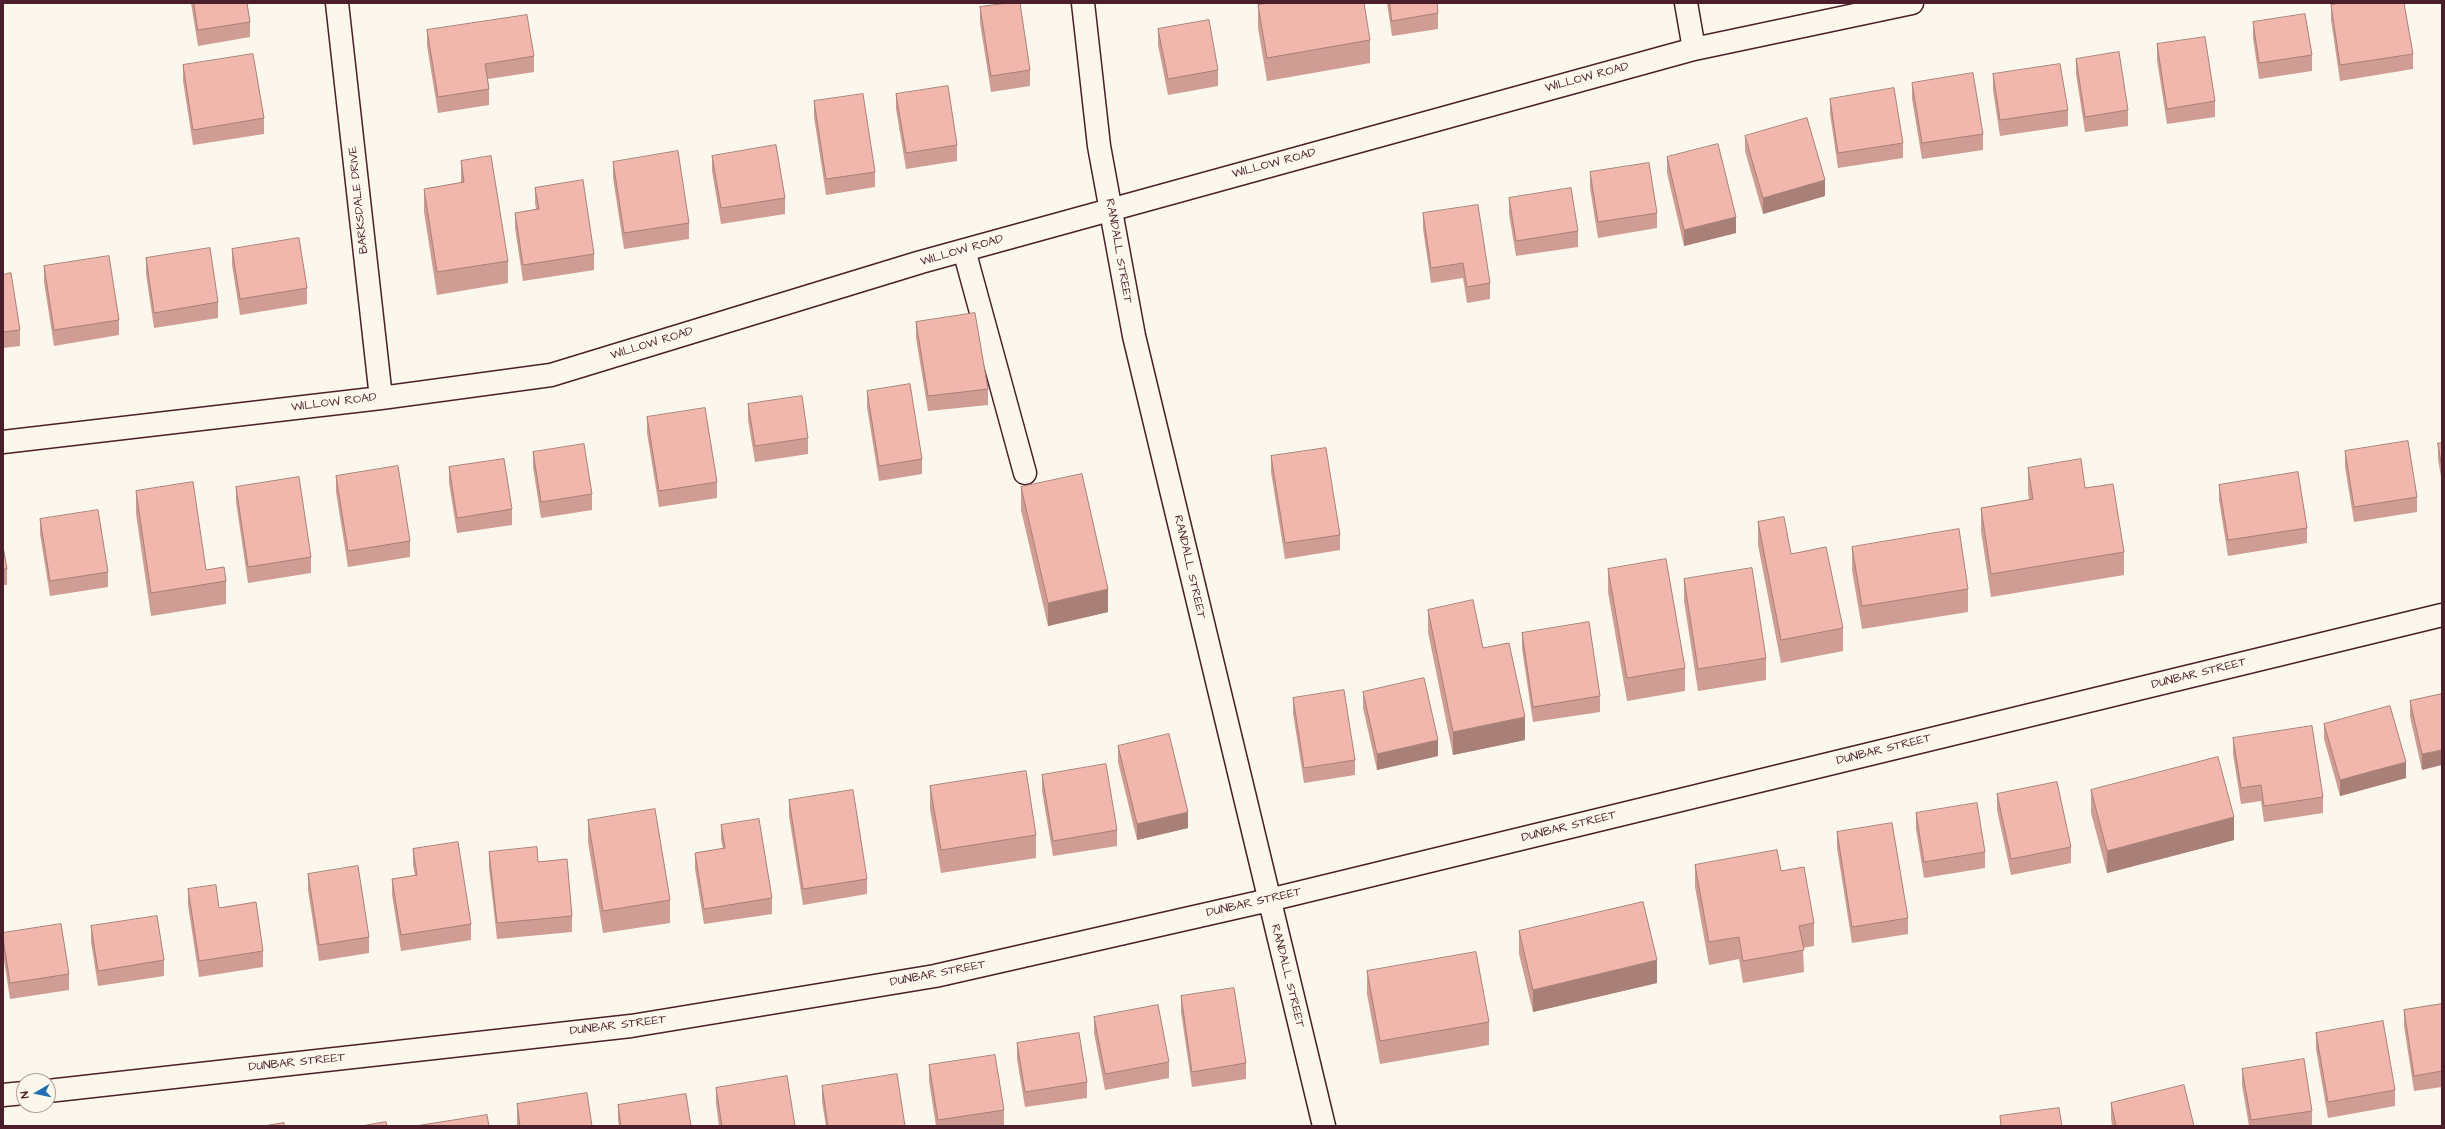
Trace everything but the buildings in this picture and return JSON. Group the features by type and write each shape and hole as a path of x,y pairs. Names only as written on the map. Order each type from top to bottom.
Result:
{"street":[{"name":"BARKSDALE DRIVE","path":"337,3 381,398"},
{"name":"RANDALL STREET","path":"1083,3 1099,146 1134,336 1324,1126"},
{"path":"1686,3 1694,49"},
{"name":"WILLOW ROAD","path":"3,442 381,398 551,375 964,250 1694,49 1912,3"},
{"path":"964,250 1025,473"},
{"name":"DUNBAR STREET","path":"56,1090 639,1024 935,976 1269,900 2442,615"},
{"path":"3,1095 16,1094"}]}
